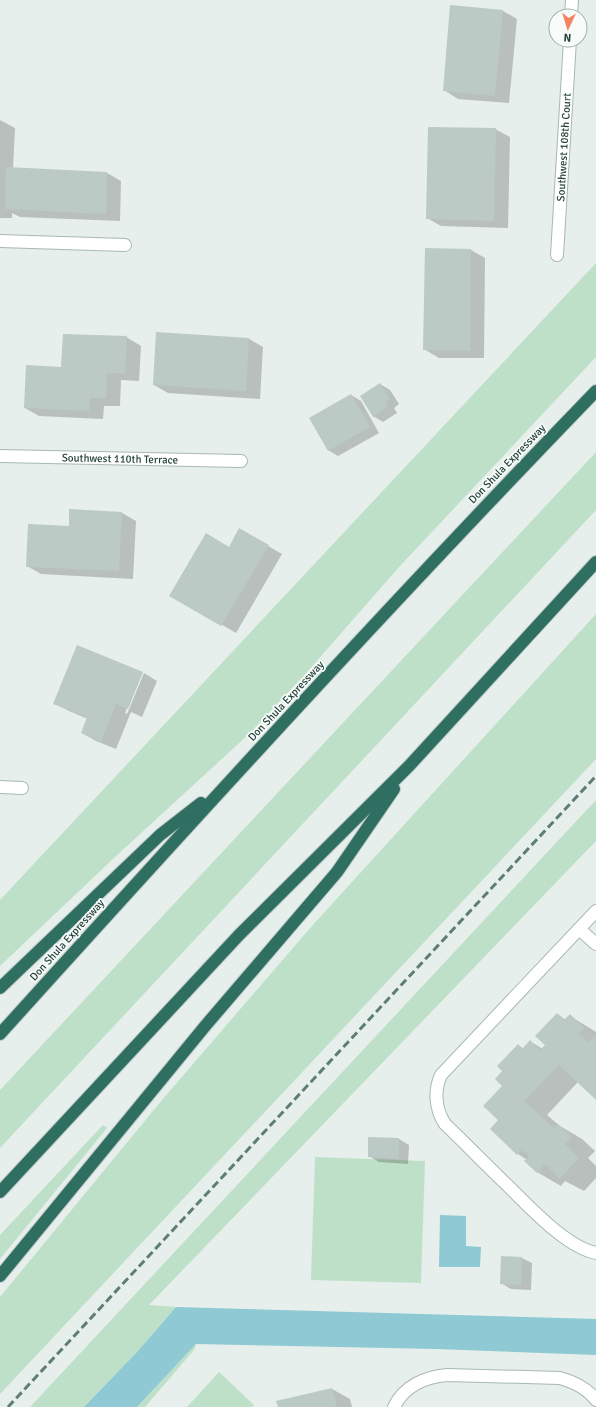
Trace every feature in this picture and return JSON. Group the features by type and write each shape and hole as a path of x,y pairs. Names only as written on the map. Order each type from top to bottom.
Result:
{"highway":[{"name":"Don Shula Expressway","path":"0,1034 227,782 487,504 596,391"},
{"path":"0,1192 239,935 409,766 596,562"},
{"path":"0,1276 206,1025 337,872 409,766"},
{"path":"0,988 160,835 227,782"}],"street":[{"name":"Southwest 108th Court","path":"557,255 570,48"},
{"path":"0,241 125,245"},
{"name":"Southwest 110th Terrace","path":"0,456 241,461"},
{"path":"0,787 22,788"},
{"path":"596,911 441,1075 437,1088 437,1100 440,1114 445,1124 527,1205 566,1238 581,1248 596,1253"},
{"path":"579,929 596,944"},
{"path":"394,1407 411,1386 432,1378 447,1375 560,1378 568,1380 584,1388 596,1400"}],"green space":[{"path":"596,263 596,357 400,566 308,671 249,734 115,857 0,966 0,900"},
{"path":"596,452 596,510 0,1148 0,1090"},
{"path":"596,614 596,759 0,1394 0,1297 162,1100 311,927"},
{"path":"596,800 596,841 149,1305 176,1307 137,1352 84,1407 30,1407"},
{"path":"103,1125 107,1128 0,1259 0,1235"},
{"path":"315,1157 425,1161 421,1283 311,1280"},
{"path":"196,1344 194,1350 145,1407 137,1407"},
{"path":"219,1372 254,1405 252,1407 187,1407"}],"water":[{"path":"440,1215 466,1216 466,1246 481,1247 480,1267 439,1267"},
{"path":"176,1307 596,1319 596,1355 436,1349 196,1344 137,1407 84,1407 137,1352"}],"building":[{"path":"450,5 503,10 495,96 443,91"},
{"path":"428,127 496,128 494,221 426,219"},
{"path":"6,167 107,172 106,214 5,209"},
{"path":"425,248 471,249 470,351 423,350"},
{"path":"156,332 249,338 246,391 153,385"},
{"path":"63,334 127,336 125,373 107,373 106,398 90,398 89,411 24,408 26,365 61,367"},
{"path":"380,383 390,399 385,402 388,407 373,417 360,396"},
{"path":"351,394 370,427 328,451 309,418"},
{"path":"69,509 122,512 119,571 26,567 28,524 69,526"},
{"path":"239,528 269,545 221,626 169,596 206,533 229,547"},
{"path":"77,645 143,672 128,709 116,704 101,742 81,733 87,717 53,704"},
{"path":"557,1013 564,1020 570,1014 584,1028 579,1034 588,1042 594,1036 596,1038 596,1100 559,1065 524,1101 554,1128 558,1124 572,1137 565,1144 579,1158 560,1179 545,1164 537,1173 524,1161 529,1156 522,1150 517,1155 490,1129 498,1120 483,1106 502,1086 495,1079 502,1071 497,1066 518,1044 522,1049 530,1040 540,1050 545,1045 535,1036"},
{"path":"368,1137 399,1138 399,1159 368,1157"},
{"path":"501,1256 522,1257 521,1285 500,1284"},
{"path":"332,1388 337,1407 278,1407 276,1401"}],"railway":[{"path":"8,1407 596,776"}]}
